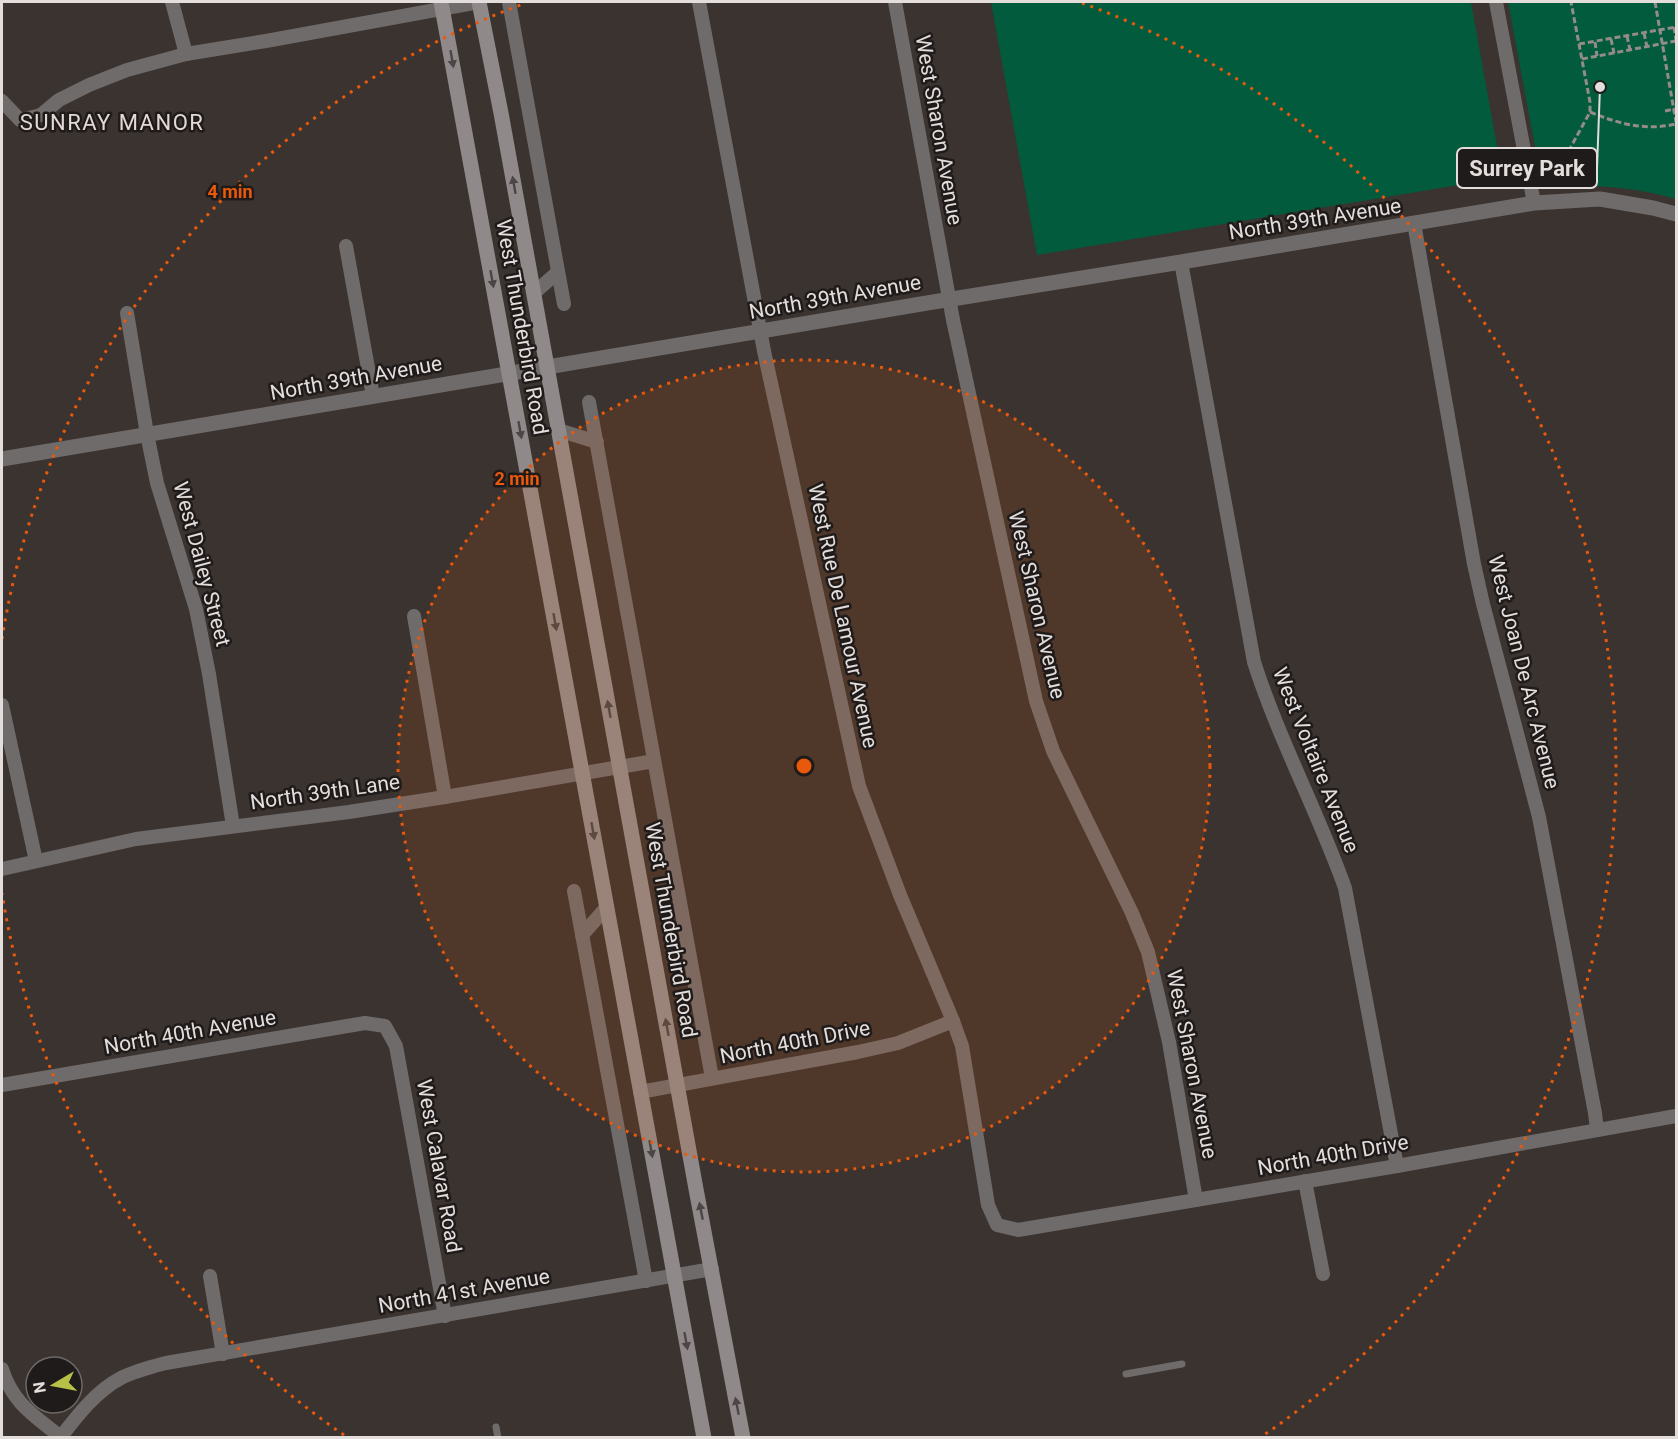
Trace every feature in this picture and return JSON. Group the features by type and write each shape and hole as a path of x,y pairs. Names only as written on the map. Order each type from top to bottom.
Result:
{"main road":[{"name":"West Thunderbird Road","path":"479,2 744,1437"},
{"name":"West Thunderbird Road","path":"442,5 704,1437"}],"street":[{"path":"172,2 186,54"},
{"path":"2,101 20,120 40,115 59,100 99,81 127,70 186,54 412,8 479,2"},
{"path":"510,2 564,304"},
{"name":"West Rue De Lamour Avenue","path":"699,2 760,331 859,786 900,895 962,1046 988,1205 996,1225"},
{"name":"West Sharon Avenue","path":"895,2 949,299 1036,701 1053,750 1127,903 1148,952 1169,1042 1196,1200"},
{"path":"1496,2 1534,203"},
{"name":"North 39th Avenue","path":"2,459 547,366 1534,203 1600,199 1653,207 1677,214"},
{"name":"West Joan De Arc Avenue","path":"1414,224 1474,564 1539,817 1593,1102 1596,1130"},
{"path":"346,246 373,396"},
{"name":"West Voltaire Avenue","path":"1181,262 1254,662 1263,692 1332,852 1345,888 1396,1166"},
{"name":"West Thunderbird Road","path":"534,293 558,272"},
{"name":"West Dailey Street","path":"127,313 157,483 196,609 209,674 233,826"},
{"name":"West Thunderbird Road","path":"590,402 712,1078"},
{"name":"West Thunderbird Road","path":"558,430 597,442"},
{"path":"414,616 445,797"},
{"path":"2,705 36,861"},
{"name":"North 39th Lane","path":"2,869 136,839 349,812 654,761"},
{"path":"574,891 646,1281"},
{"path":"582,935 606,908"},
{"name":"North 40th Drive","path":"640,1092 898,1043 953,1021"},
{"name":"North 40th Avenue","path":"2,1085 365,1023 385,1026"},
{"name":"West Calavar Road","path":"385,1026 396,1047 445,1316"},
{"name":"North 40th Drive","path":"996,1225 1018,1230 1677,1116"},
{"path":"1305,1181 1323,1274"},
{"name":"North 41st Avenue","path":"61,1437 88,1404 119,1379 145,1368 712,1269"},
{"path":"210,1276 223,1354"},
{"path":"2,1369 13,1394 26,1410 61,1437"}],"lane":[{"path":"1126,1374 1182,1364"},
{"path":"496,1427 498,1437"}],"path":[{"path":"1547,180 1567,154 1590,112 1571,2"},
{"path":"1590,112 1614,122 1640,128 1666,127 1677,123 1655,2"},
{"path":"1579,45 1675,27 1677,40 1582,59"},
{"path":"1644,33 1647,47"},
{"path":"1627,36 1630,50"},
{"path":"1611,39 1614,53"},
{"path":"1595,42 1598,56"},
{"path":"1665,111 1674,109"}],"green space":[{"path":"991,2 1471,2 1498,152 1477,182 1037,255"},
{"path":"1508,2 1676,2 1676,199 1616,188 1553,186 1543,181"}],"place":[{"name":"Surrey Park","path":"1600,87"}],"district":[{"name":"SUNRAY MANOR","path":"112,122"}]}
